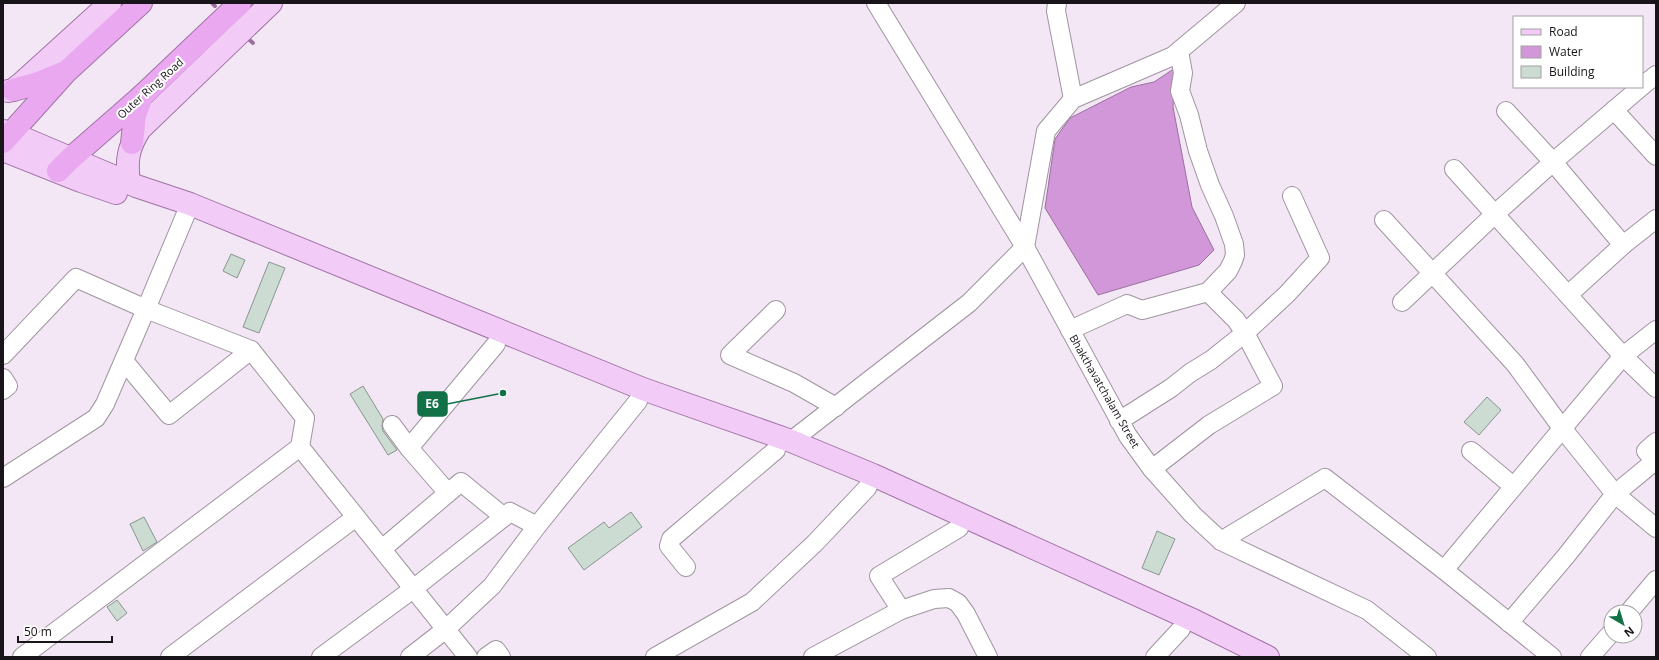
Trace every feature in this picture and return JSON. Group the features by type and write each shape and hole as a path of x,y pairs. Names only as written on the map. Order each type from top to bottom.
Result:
{"highway":[{"path":"5,139 66,72 141,3"},
{"name":"Outer Ring Road","path":"64,165 142,96 217,40 240,13"},
{"path":"8,91 36,84 66,72"},
{"path":"132,142 135,116 142,96"}],"main road":[{"path":"8,91 22,83 110,3"},
{"path":"240,13 271,3"},
{"path":"129,183 127,167 132,142 140,129 217,40"},
{"path":"5,139 64,165 187,210 643,389 870,481 1195,621 1268,657"},
{"path":"64,165 129,183 187,210 496,344 638,401 784,446"},
{"path":"870,481 959,528 1181,629 1238,657"}],"street":[{"name":"Bhakthavatchalam Street","path":"876,3 1025,247 1119,421 1152,470 1193,515 1221,541 1367,610 1427,657"},
{"path":"1056,3 1056,11 1073,100"},
{"path":"686,567 670,546 671,538 784,446 970,303 1025,247 1046,131 1073,100 1173,56 1236,3"},
{"path":"1070,330 1127,304 1142,310 1208,292 1231,266 1235,249 1224,216 1210,185 1198,151 1189,115 1180,91 1183,73 1179,51"},
{"path":"1643,86 1656,75"},
{"path":"1402,302 1495,214 1553,162 1641,88"},
{"path":"1614,110 1656,156"},
{"path":"1506,111 1553,162 1623,245"},
{"path":"1454,169 1624,356 1656,388"},
{"path":"1119,421 1171,388 1190,373 1211,360 1245,333 1287,294 1320,258 1292,196"},
{"path":"3,478 96,418 105,404 124,361 187,210"},
{"path":"1384,220 1515,364 1562,428 1615,494 1656,528"},
{"path":"1568,295 1623,245 1656,220"},
{"path":"3,355 76,278 146,309 251,350 305,418 300,447 22,657"},
{"path":"1152,470 1209,425 1273,386 1245,333 1236,320 1208,292"},
{"path":"776,310 730,354 794,383 836,407"},
{"path":"1444,570 1513,486 1624,356 1656,330"},
{"path":"409,448 496,344"},
{"path":"124,361 169,415 251,350"},
{"path":"3,378 8,386 3,390"},
{"path":"410,657 446,630 492,586 537,526 638,401"},
{"path":"392,425 409,448 448,493"},
{"path":"1510,623 1615,494 1654,461 1646,451 1656,442"},
{"path":"300,447 468,657"},
{"path":"1471,452 1513,486"},
{"path":"1221,541 1325,478 1444,570 1552,657"},
{"path":"655,657 752,602 815,543 870,481"},
{"path":"382,549 462,482 504,517"},
{"path":"321,657 413,589 510,512 537,526"},
{"path":"170,657 356,517"},
{"path":"901,610 879,576 959,528"},
{"path":"1636,604 1656,580"},
{"path":"813,657 901,610 934,599 949,598 958,603 966,614 988,657"},
{"path":"1155,657 1181,629"},
{"path":"1590,657 1603,642"},
{"path":"486,657 496,650 501,657"}],"water":[{"path":"1175,68 1173,107 1192,207 1214,250 1199,265 1098,295 1045,208 1055,139 1070,118 1131,87 1154,82"}],"building":[{"path":"231,254 245,260 237,278 223,271"},
{"path":"269,262 285,268 259,333 243,327"},
{"path":"363,386 383,419 383,431 397,450 388,455 350,394"},
{"path":"1487,397 1501,410 1479,435 1464,422"},
{"path":"631,512 642,527 584,570 568,548 604,522 609,528"},
{"path":"144,517 157,542 143,551 130,524"},
{"path":"1157,531 1175,539 1159,575 1142,568"},
{"path":"117,600 127,613 117,621 107,607"}],"waterway":[{"path":"212,3 215,6"},
{"path":"246,37 253,43"}],"place":[{"name":"E6","path":"503,393"}]}
